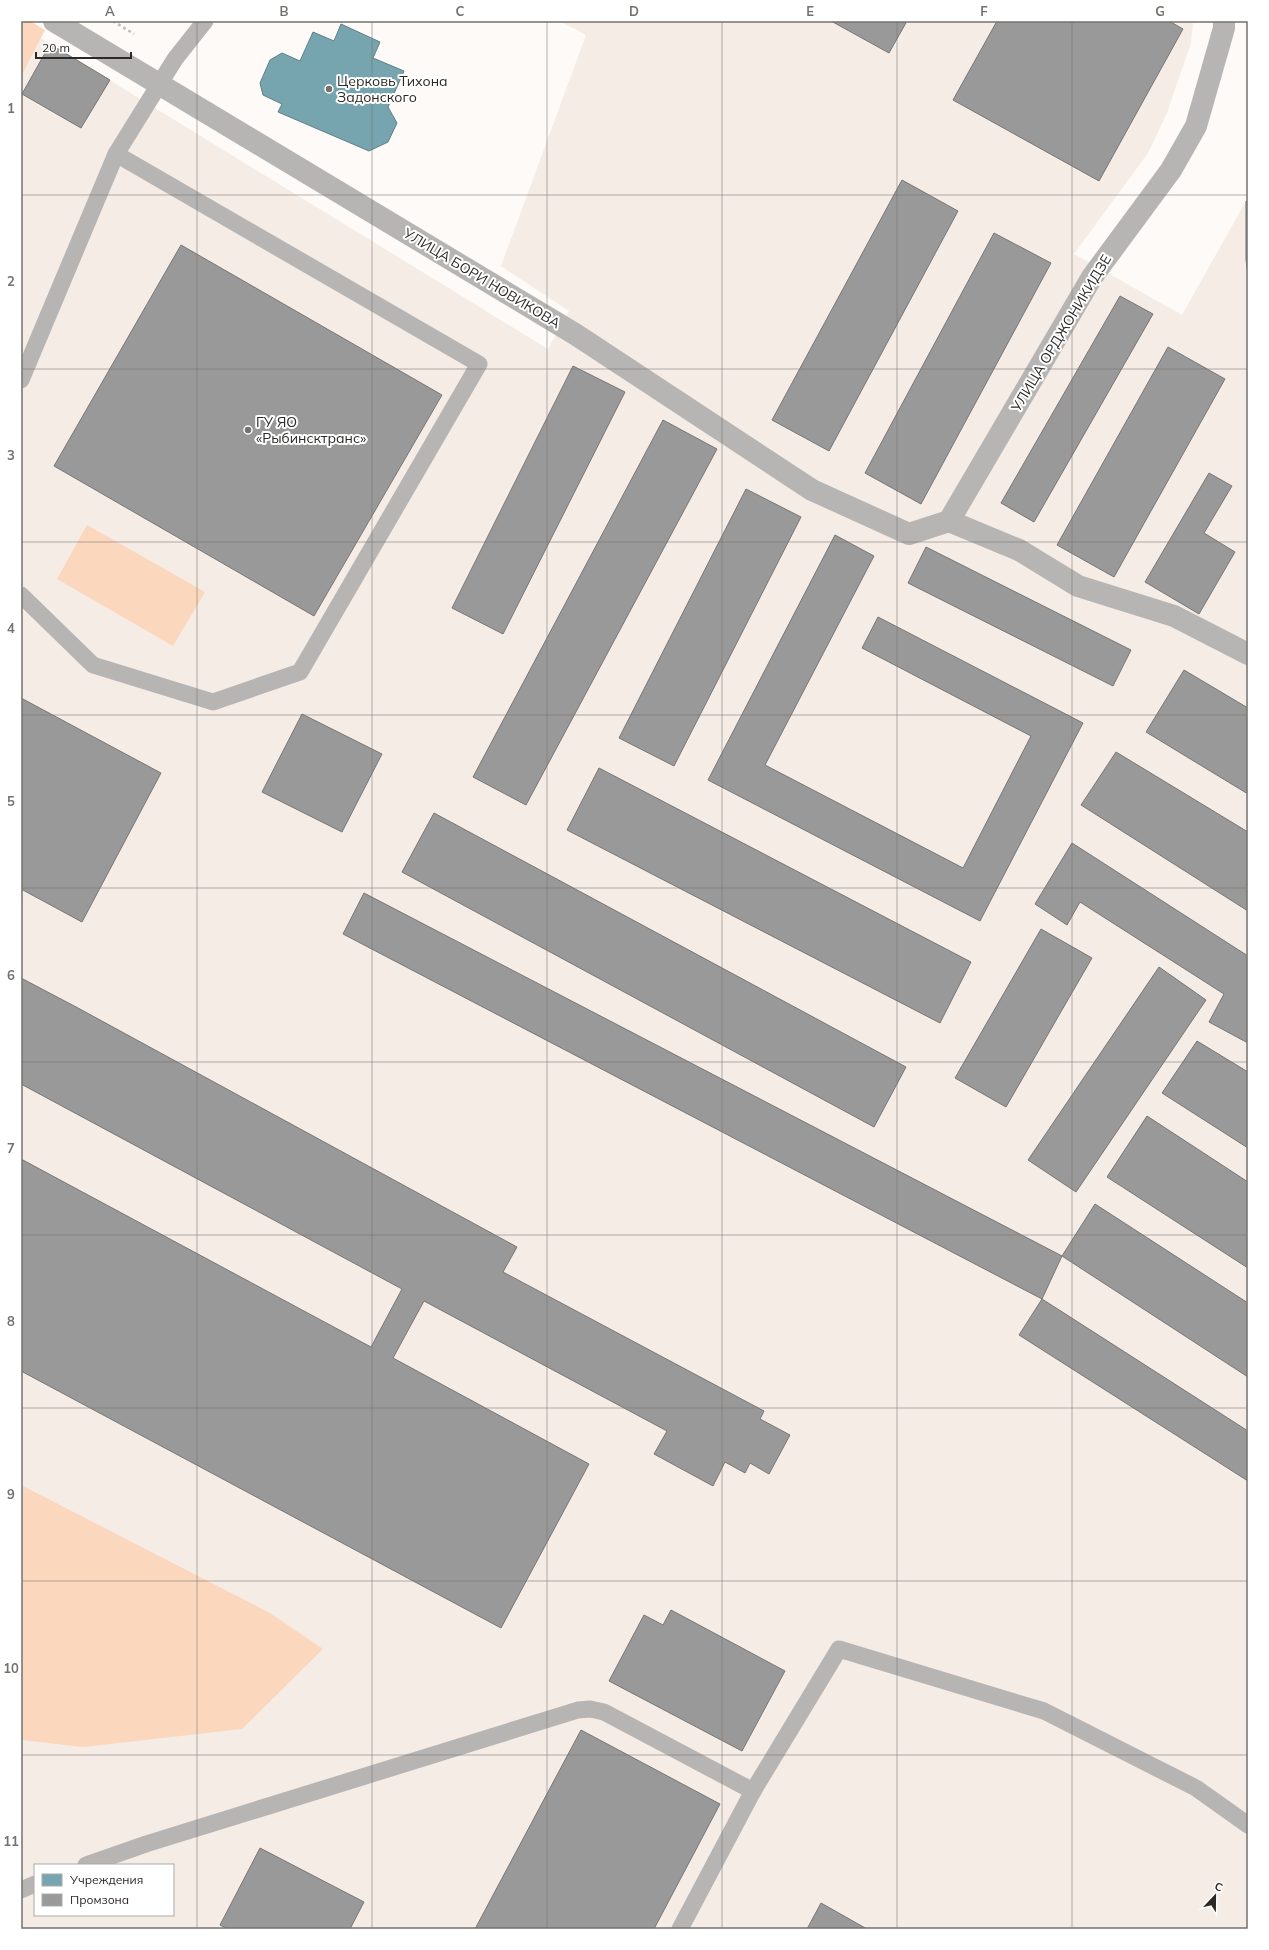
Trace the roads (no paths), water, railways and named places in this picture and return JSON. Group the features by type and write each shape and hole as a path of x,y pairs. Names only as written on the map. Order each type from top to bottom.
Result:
{"street":[{"name":"УЛИЦА БОРИ НОВИКОВА","path":"54,21 575,334 812,490 909,534 949,521"},
{"name":"УЛИЦА ОРДЖОНИКИДЗЕ","path":"949,521 1092,277 1171,170 1192,132 1212,74 1224,28 1224,21"},
{"path":"949,521 1019,550 1078,586 1174,616 1248,654"}],"lane":[{"path":"21,380 116,154 175,59 205,21"},
{"path":"21,595 92,665 213,702 300,672 479,364 116,154"},
{"path":"680,1929 753,1791 839,1649 1044,1710 1196,1788 1248,1824"},
{"path":"89,1864 146,1844 590,1709 604,1712 753,1791"},
{"path":"21,1890 34,1884"}],"place":[{"name":"Церковь Тихона Задонского","path":"329,89"},
{"name":"ГУ ЯО «Рыбинсктранс»","path":"248,430"}]}
